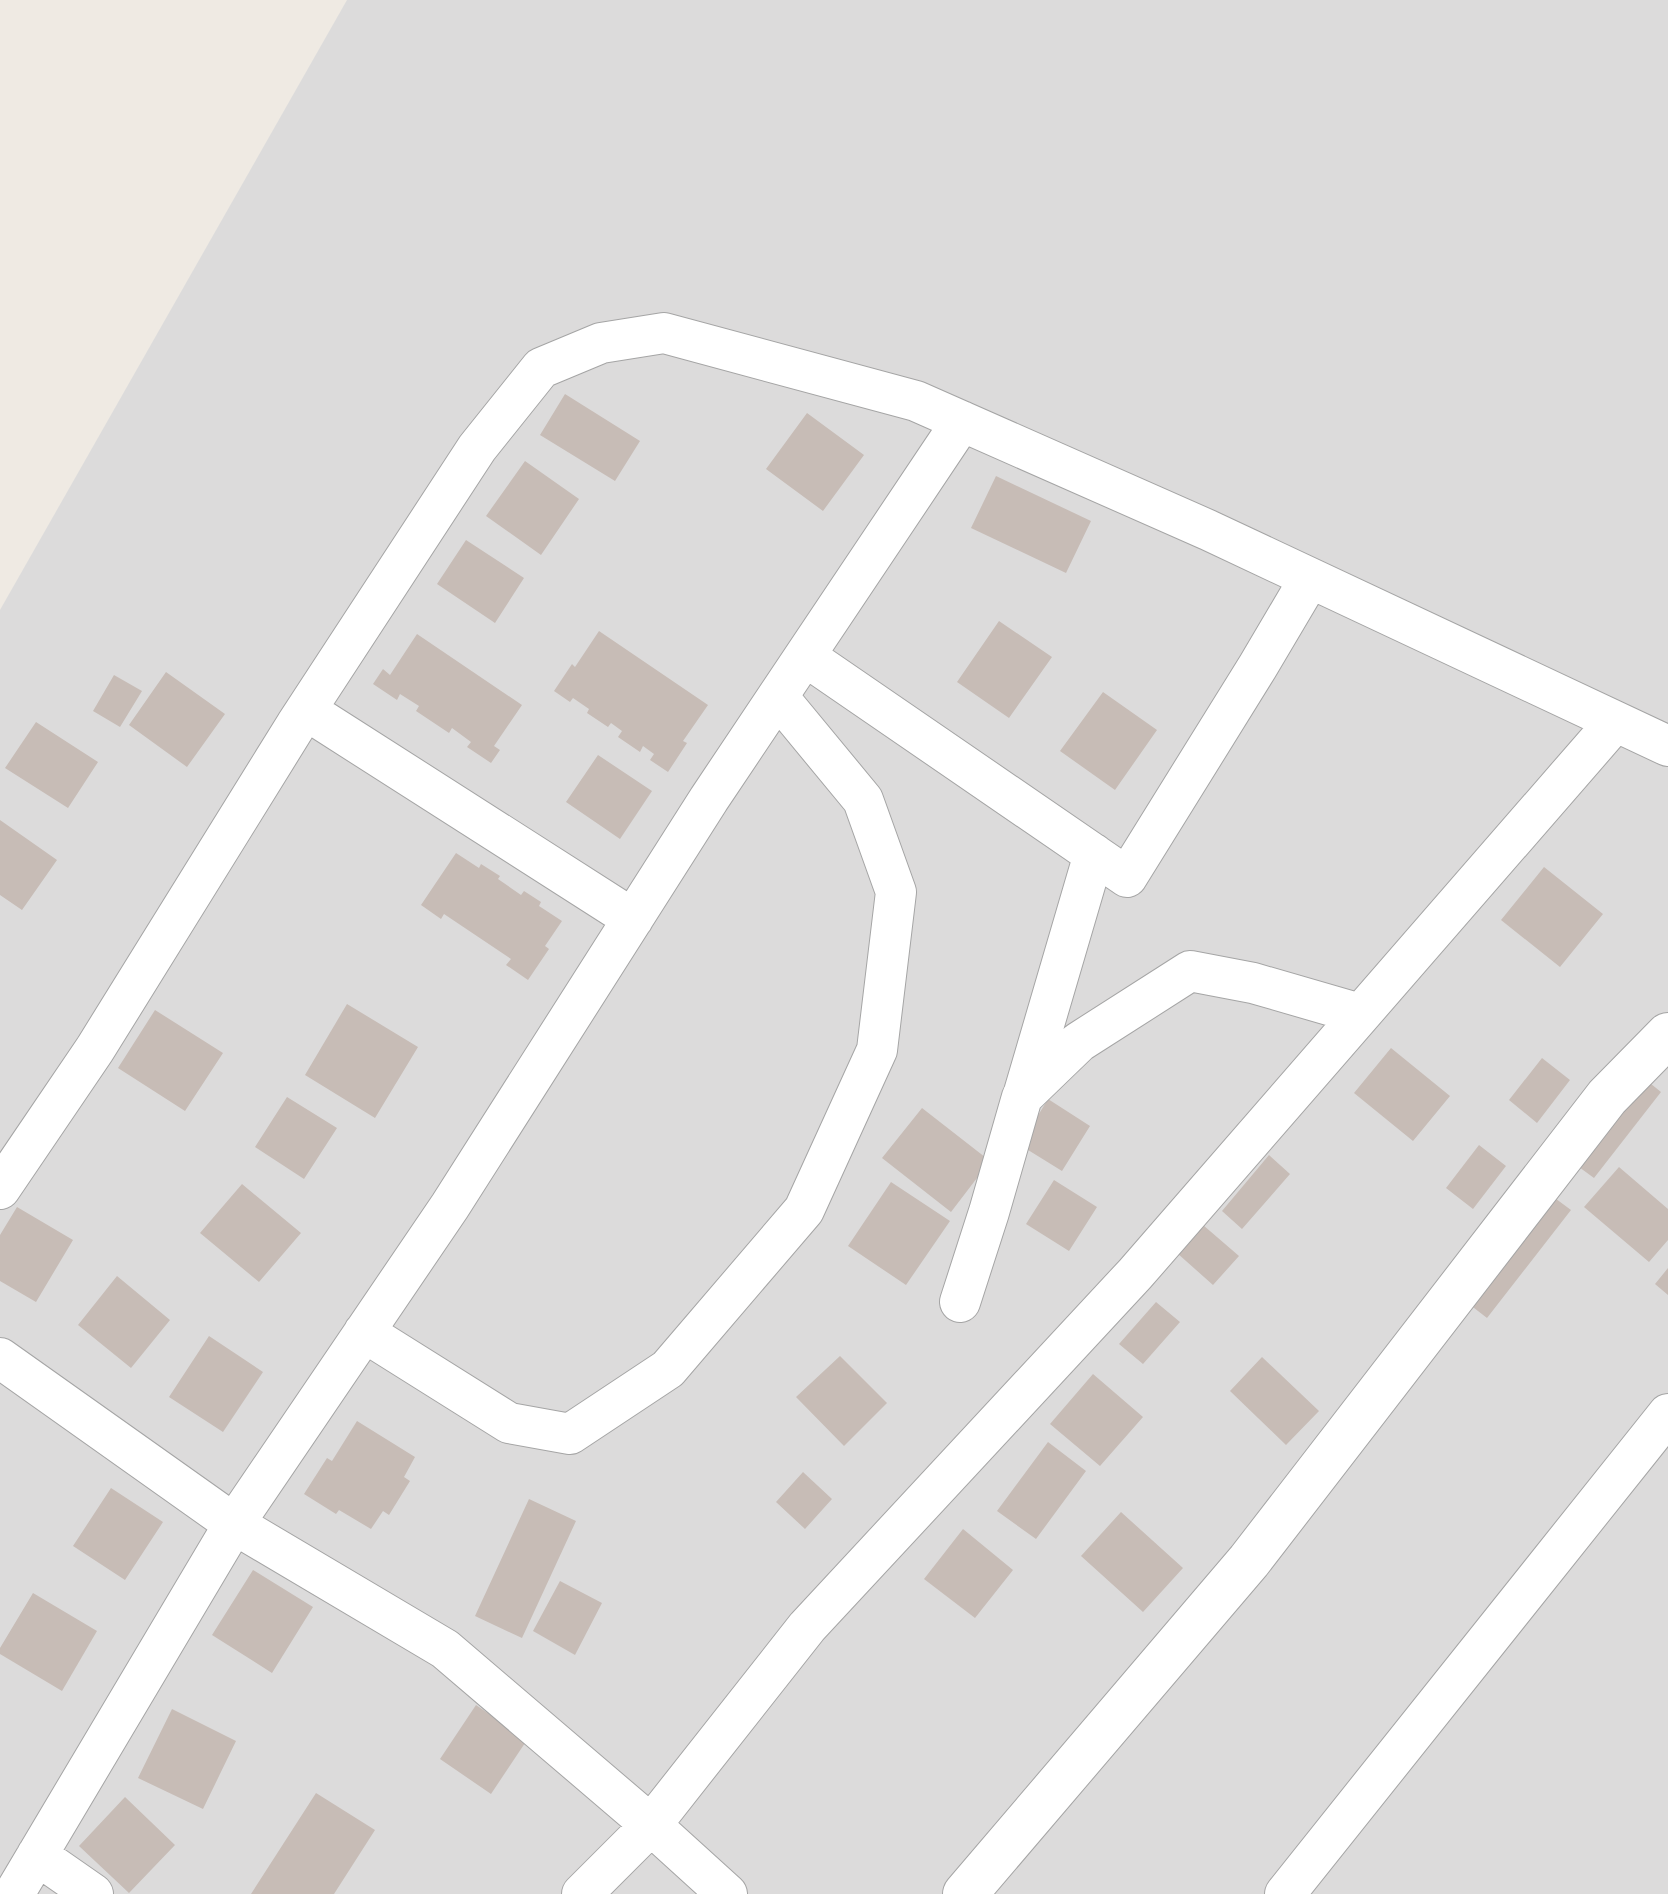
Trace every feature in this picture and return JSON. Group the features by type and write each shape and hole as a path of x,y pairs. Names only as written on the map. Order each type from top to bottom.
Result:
{"street":[{"path":"0,1189 95,1049 306,710 477,448 541,368 601,343 664,333 916,401 1208,530 1668,746"},
{"path":"14,1894 234,1524 450,1206 709,799 962,421"},
{"path":"805,656 1127,877 1310,578"},
{"path":"364,1332 509,1423 570,1434 668,1369 804,1210 877,1050 896,892 863,800 778,697"},
{"path":"306,710 633,919"},
{"path":"582,1894 651,1825 807,1627 1135,1274 1615,722"},
{"path":"960,1302 1094,854"},
{"path":"1022,1097 1079,1042 1190,971 1253,983 1360,1014"},
{"path":"965,1894 1249,1561 1607,1097 1668,1035"},
{"path":"0,1358 234,1524 445,1649 727,1894"},
{"path":"1285,1894 1668,1414"},
{"path":"37,1855 93,1894"}],"shaded area":[{"path":"347,0 1668,0 1668,1894 0,1894 0,610"}],"building":[{"path":"565,394 640,441 615,481 540,435"},
{"path":"807,413 864,455 823,511 766,469"},
{"path":"525,461 579,499 541,555 486,516"},
{"path":"996,476 1091,521 1066,573 971,528"},
{"path":"466,540 524,578 495,623 437,584"},
{"path":"999,621 1052,657 1009,718 957,682"},
{"path":"599,631 708,705 683,741 687,743 668,772 650,760 654,754 643,746 640,752 618,737 622,731 611,723 608,727 587,713 589,709 573,698 570,702 554,691"},
{"path":"417,634 522,705 494,746 500,750 491,763 467,747 471,742 452,728 449,733 416,711 419,706 400,694 397,700 373,684 383,669 390,675"},
{"path":"166,672 225,714 187,767 129,725"},
{"path":"114,675 142,691 120,727 93,711"},
{"path":"1103,692 1157,730 1115,790 1060,751"},
{"path":"36,722 98,762 68,808 5,768"},
{"path":"598,755 652,791 620,839 566,802"},
{"path":"0,820 57,860 22,910 0,895"},
{"path":"456,853 479,868 481,864 500,876 498,879 521,895 524,891 541,902 539,906 562,921 545,946 549,949 528,980 506,965 511,959 444,914 441,919 421,905"},
{"path":"1544,867 1603,914 1560,967 1501,920"},
{"path":"347,1004 418,1047 375,1118 305,1075"},
{"path":"155,1010 223,1053 185,1111 118,1068"},
{"path":"1391,1048 1450,1096 1413,1141 1354,1093"},
{"path":"1542,1058 1570,1080 1537,1123 1509,1100"},
{"path":"1635,1071 1661,1092 1594,1178 1568,1159"},
{"path":"287,1097 337,1128 304,1179 255,1147"},
{"path":"1048,1099 1090,1126 1062,1171 1020,1145"},
{"path":"922,1108 990,1161 951,1212 882,1158"},
{"path":"1479,1145 1506,1166 1473,1209 1446,1188"},
{"path":"1269,1155 1290,1174 1242,1229 1222,1211"},
{"path":"1619,1167 1668,1209 1668,1240 1649,1262 1584,1207"},
{"path":"1054,1180 1097,1207 1069,1251 1026,1224"},
{"path":"891,1182 950,1221 906,1285 848,1246"},
{"path":"242,1184 301,1233 259,1282 200,1233"},
{"path":"1544,1190 1571,1210 1487,1318 1460,1297"},
{"path":"17,1207 73,1240 36,1302 0,1281 0,1235"},
{"path":"1203,1225 1239,1256 1213,1285 1177,1253"},
{"path":"1668,1268 1668,1295 1655,1284"},
{"path":"117,1276 170,1320 131,1368 78,1325"},
{"path":"1156,1302 1180,1322 1143,1364 1119,1344"},
{"path":"209,1336 263,1372 223,1432 169,1397"},
{"path":"840,1356 887,1403 844,1446 796,1397"},
{"path":"1262,1357 1319,1411 1286,1445 1230,1391"},
{"path":"1093,1374 1143,1417 1100,1466 1050,1424"},
{"path":"357,1421 415,1457 404,1477 410,1481 389,1515 383,1511 371,1529 339,1510 336,1514 304,1494 327,1458 332,1461"},
{"path":"1048,1442 1086,1471 1036,1539 997,1511"},
{"path":"803,1472 832,1499 805,1529 776,1502"},
{"path":"111,1488 163,1522 125,1580 73,1546"},
{"path":"529,1499 576,1521 522,1638 475,1616"},
{"path":"1121,1512 1183,1568 1143,1612 1081,1556"},
{"path":"963,1529 1013,1570 975,1618 924,1579"},
{"path":"253,1570 313,1607 272,1673 212,1635"},
{"path":"560,1581 602,1603 575,1655 533,1631"},
{"path":"33,1593 97,1631 62,1691 0,1654 0,1648"},
{"path":"476,1705 527,1740 491,1794 440,1759"},
{"path":"172,1709 236,1741 203,1809 138,1778"},
{"path":"316,1793 375,1830 334,1894 251,1894"},
{"path":"125,1797 175,1845 129,1893 79,1846"}]}
